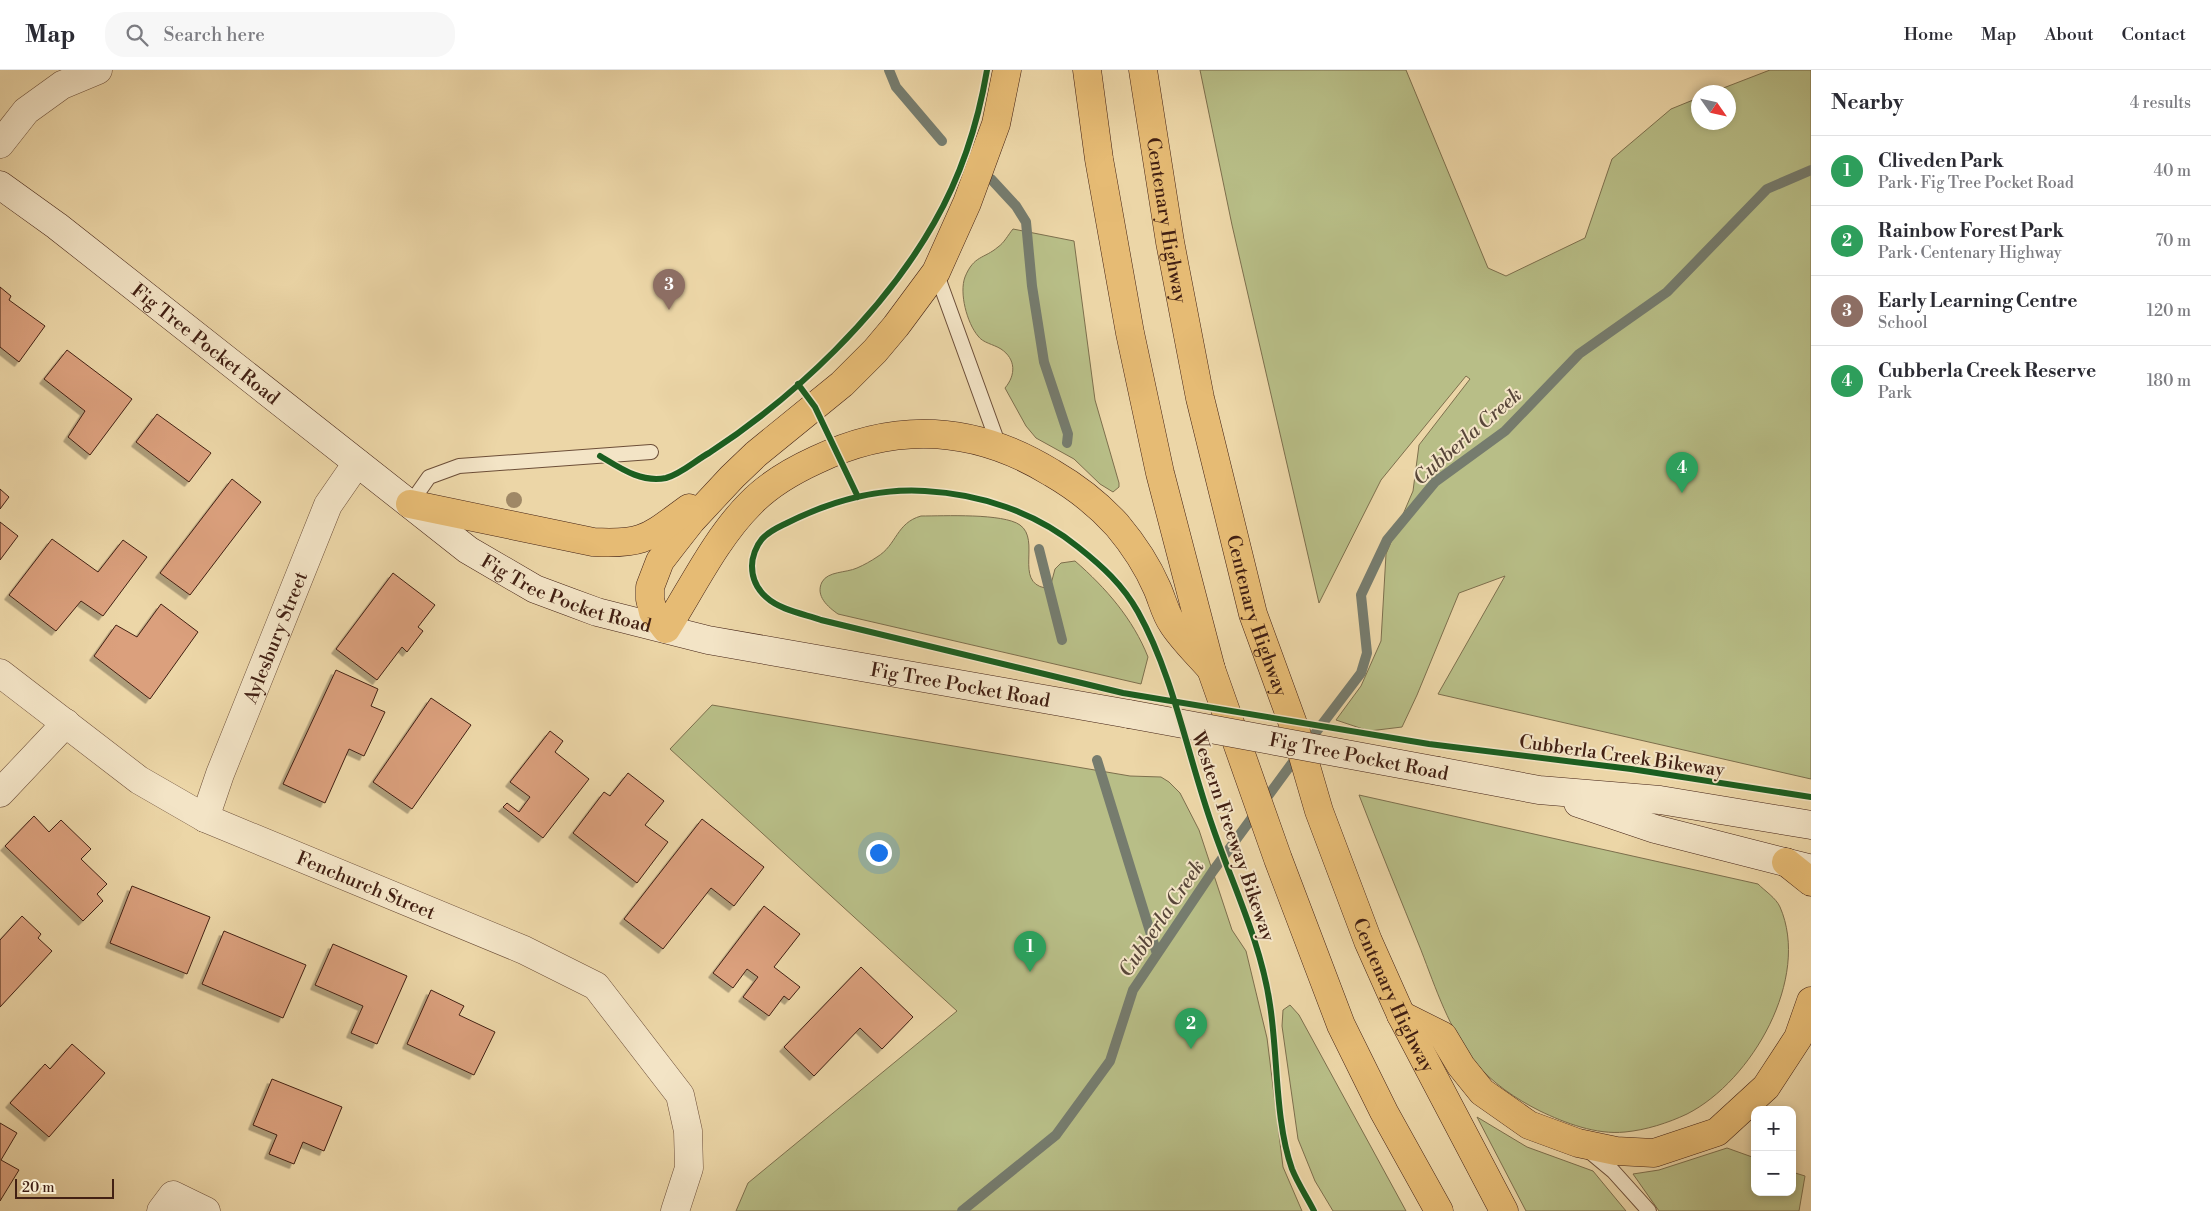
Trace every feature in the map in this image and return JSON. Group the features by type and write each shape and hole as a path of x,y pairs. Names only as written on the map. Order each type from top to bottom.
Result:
{"highway":[{"path":"410,504 593,542 623,544 644,540 732,477 842,384 896,326 936,272 967,203 996,124 1007,70"},
{"path":"1087,70 1098,159 1130,333 1160,473 1211,669 1278,859 1341,1025 1384,1112 1439,1211"},
{"name":"Centenary Highway","path":"1143,70 1170,242 1200,398 1253,614 1296,732 1319,811 1368,941 1401,1016 1504,1211"},
{"path":"732,477 691,520 660,561 653,577 650,587 653,612 666,629 732,523 751,502 790,474 827,454 853,445 919,433 960,436 999,446 1033,461 1073,486 1116,524 1133,544 1146,566 1172,623 1211,669"},
{"path":"1799,865 1811,882"},
{"path":"1401,1016 1443,1036 1461,1066 1482,1092 1529,1125 1578,1143 1616,1151 1654,1152 1717,1132 1766,1087 1798,1038 1811,1001"}],"main road":[{"path":"0,144 26,111 62,85 98,70"},
{"name":"Fig Tree Pocket Road","path":"0,185 57,226 468,550 535,589 597,612 708,640 1129,714 1539,790 1660,800 1811,825"},
{"name":"Aylesbury Street","path":"205,818 220,774 328,505 357,463"},
{"name":"Fenchurch Street","path":"0,673 139,780 205,818 524,950 596,986 680,1095 688,1131 689,1168 675,1211"},
{"path":"0,793 66,723"},
{"name":"Fig Tree Pocket Road","path":"1539,790 1655,829 1799,865"},
{"path":"161,1211 173,1195 206,1211"}],"lane":[{"path":"936,272 999,446"},
{"path":"410,504 429,477 459,466 651,452"},
{"path":"1578,1143 1613,1171 1649,1211"}],"green space":[{"path":"1200,70 1406,70 1488,268 1506,276 1585,238 1612,159 1671,109 1691,101 1691,130 1736,130 1736,85 1731,85 1770,70 1811,70 1811,779 1438,694 1505,576 1459,593 1402,727 1369,731 1336,720 1361,686 1381,641 1386,554 1413,491 1419,445 1470,379 1466,376 1381,480 1319,603 1232,225"},
{"path":"1013,229 1074,241 1095,400 1119,483 1119,487 1113,492 1100,484 1074,459 1036,438 1026,426 1005,388 1013,373 1012,362 1001,349 980,338 970,324 965,308 963,291 963,284 968,270 976,261 1000,245"},
{"path":"921,516 987,517 1012,521 1020,525 1026,532 1028,540 1031,578 1036,584 1045,588 1051,584 1055,569 1061,563 1075,561 1108,593 1135,630 1142,643 1148,657 1141,684 838,614 830,608 820,592 820,587 825,578 833,574 853,570 875,558 889,547 906,524"},
{"path":"712,705 1130,776 1161,777 1169,782 1180,793 1199,830 1232,930 1246,951 1267,1038 1283,1167 1302,1211 736,1211 748,1183 957,1011 670,749"},
{"path":"1359,795 1758,884 1780,907 1788,935 1788,965 1781,995 1770,1025 1753,1053 1733,1078 1711,1099 1687,1114 1657,1126 1625,1132 1592,1130 1560,1120 1513,1096 1489,1077 1475,1062 1450,1022"},
{"path":"1290,1005 1299,1015 1406,1211 1333,1211 1315,1181 1298,1139 1282,1026 1283,1010"},
{"path":"1477,1117 1527,1147 1593,1171 1626,1211 1526,1211"},
{"path":"1727,1148 1751,1157 1751,1196 1796,1196 1796,1173 1805,1176 1799,1211 1659,1211 1633,1174 1659,1170"}],"building":[{"path":"0,287 11,296 9,300 45,326 19,362 0,347"},
{"path":"67,350 132,399 90,455 68,437 85,411 44,379"},
{"path":"157,414 211,453 189,482 136,442"},
{"path":"232,479 261,502 190,595 160,573"},
{"path":"0,489 9,497 0,509"},
{"path":"0,522 18,536 0,560"},
{"path":"52,539 98,572 123,540 147,557 103,616 81,601 56,631 9,595"},
{"path":"393,573 435,605 418,627 423,631 407,652 402,647 377,680 336,649"},
{"path":"161,604 198,632 150,699 94,656 116,625 137,637"},
{"path":"336,670 378,689 371,706 385,712 364,756 349,749 325,803 283,784"},
{"path":"431,698 471,725 412,809 373,782"},
{"path":"550,731 563,741 555,752 589,779 543,838 503,807 507,803 519,812 530,797 510,782"},
{"path":"628,773 664,801 645,825 668,842 637,883 573,833 604,792 610,796"},
{"path":"34,816 49,832 61,820 91,849 81,859 107,884 97,894 103,901 83,921 5,846"},
{"path":"702,819 764,867 734,906 711,888 663,949 624,919"},
{"path":"132,886 210,917 187,974 110,943"},
{"path":"764,906 800,934 774,967 800,987 789,1000 784,996 769,1016 743,997 758,977 747,969 733,988 713,973"},
{"path":"22,916 41,934 38,938 52,951 0,1007 0,940"},
{"path":"224,931 306,965 283,1018 202,984"},
{"path":"333,944 407,976 377,1044 351,1033 363,1006 315,985"},
{"path":"861,967 913,1017 882,1049 860,1028 814,1076 784,1047"},
{"path":"431,990 464,1006 459,1015 495,1032 474,1075 407,1044"},
{"path":"72,1044 105,1073 49,1137 10,1103 45,1064 50,1069"},
{"path":"272,1079 342,1107 324,1151 303,1142 294,1164 269,1154 277,1135 253,1125"},
{"path":"0,1123 17,1133 1,1160 19,1170 0,1201"}],"waterway":[{"path":"889,70 896,87 942,141"},
{"name":"Cubberla Creek","path":"1307,744 1361,673 1367,653 1361,595 1387,540 1435,482 1505,431 1579,354 1667,292 1767,189 1811,170"},
{"path":"991,179 1016,206 1026,222 1032,286 1044,362 1068,434 1067,443"},
{"path":"1039,549 1062,640"},
{"name":"Cubberla Creek","path":"962,1211 1056,1135 1110,1061 1133,990 1213,871 1298,755"},
{"path":"1097,760 1157,954"}],"cycle path":[{"path":"600,456 623,470 639,476 657,479 672,476 741,431 805,379 835,351 889,289 913,256 944,205 967,149 979,110 987,70"},
{"path":"798,384 815,407 858,497"},
{"name":"Cubberla Creek Bikeway","path":"1314,1211 1294,1175 1287,1151 1280,1110 1273,1024 1260,959 1203,798 1179,716 1171,689 1150,637 1126,593 1087,554 1044,524 1006,507 966,496 925,491 871,494 836,503 803,515 768,534 758,545 753,559 753,575 758,587 766,597 778,605 821,620 1123,693 1429,744 1631,769 1811,797"}],"place":[{"name":"Early Learning Centre","path":"669,310"},
{"name":"Cubberla Creek Reserve","path":"1682,493"},
{"name":"Cliveden Park","path":"1030,972"},
{"name":"Rainbow Forest Park","path":"1191,1049"}]}
